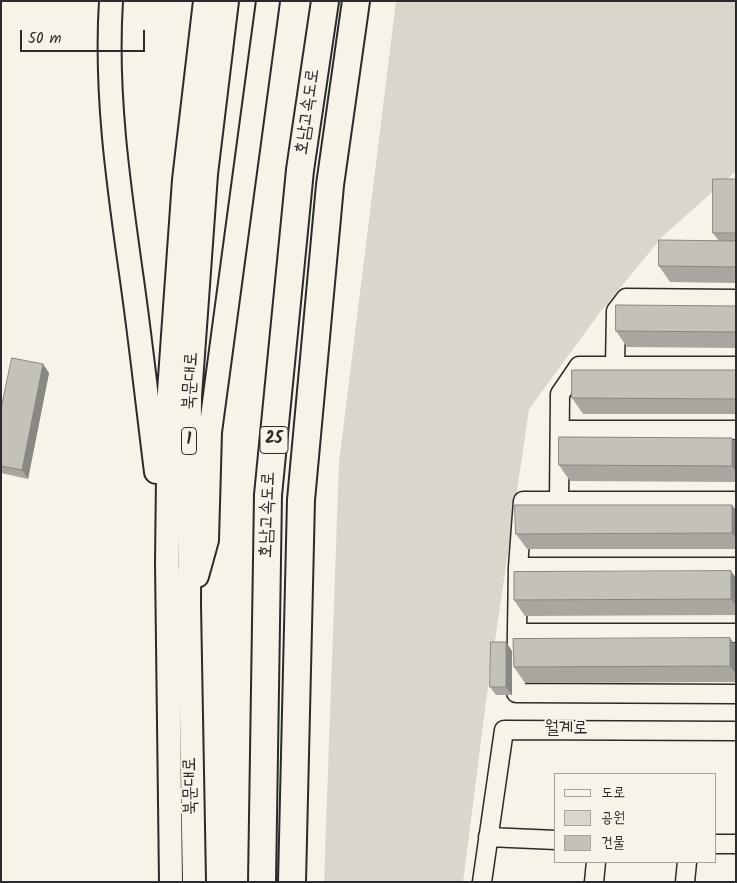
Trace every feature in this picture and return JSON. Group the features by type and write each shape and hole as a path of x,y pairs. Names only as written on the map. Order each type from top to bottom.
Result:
{"highway":[{"name":"호남고속도로","path":"262,882 268,495 300,170 325,1"},
{"name":"호남고속도로","path":"292,882 301,500 330,185 356,1"}],"main road":[{"path":"106,1 117,176 141,349 167,563"},
{"path":"109,30 111,1"},
{"name":"북문대로","path":"171,882 167,563 169,392 184,180 205,1"},
{"name":"북문대로","path":"194,882 189,606 190,396 206,174 227,1"},
{"path":"189,606 207,540 210,432 268,1"},
{"path":"262,54 275,1"}],"street":[{"path":"615,366 616,312 626,298 736,299"},
{"path":"559,501 560,394 579,366 736,366"},
{"path":"560,430 736,430"},
{"path":"736,501 523,501 518,566 516,693 736,694"},
{"path":"518,566 736,567"},
{"path":"517,633 736,633"},
{"name":"월계로","path":"482,882 504,730 736,730"},
{"path":"488,837 554,840"},
{"path":"717,844 736,844"},
{"path":"594,882 596,863"},
{"path":"685,882 687,863"}],"green space":[{"path":"396,1 736,1 736,171 663,236 601,311 529,409 486,702 463,882 324,882 339,463"}],"building":[{"path":"713,179 736,179 736,233 713,233"},
{"path":"659,240 736,241 736,267 659,266"},
{"path":"616,305 736,306 736,332 616,331"},
{"path":"12,358 43,364 22,470 1,466 1,409"},
{"path":"572,370 736,370 736,399 572,398"},
{"path":"559,437 732,438 732,466 559,465"},
{"path":"515,505 732,505 732,533 516,534"},
{"path":"731,571 731,599 514,600 514,572"},
{"path":"730,638 730,666 514,667 513,639"},
{"path":"491,642 506,642 506,687 490,687"}]}
